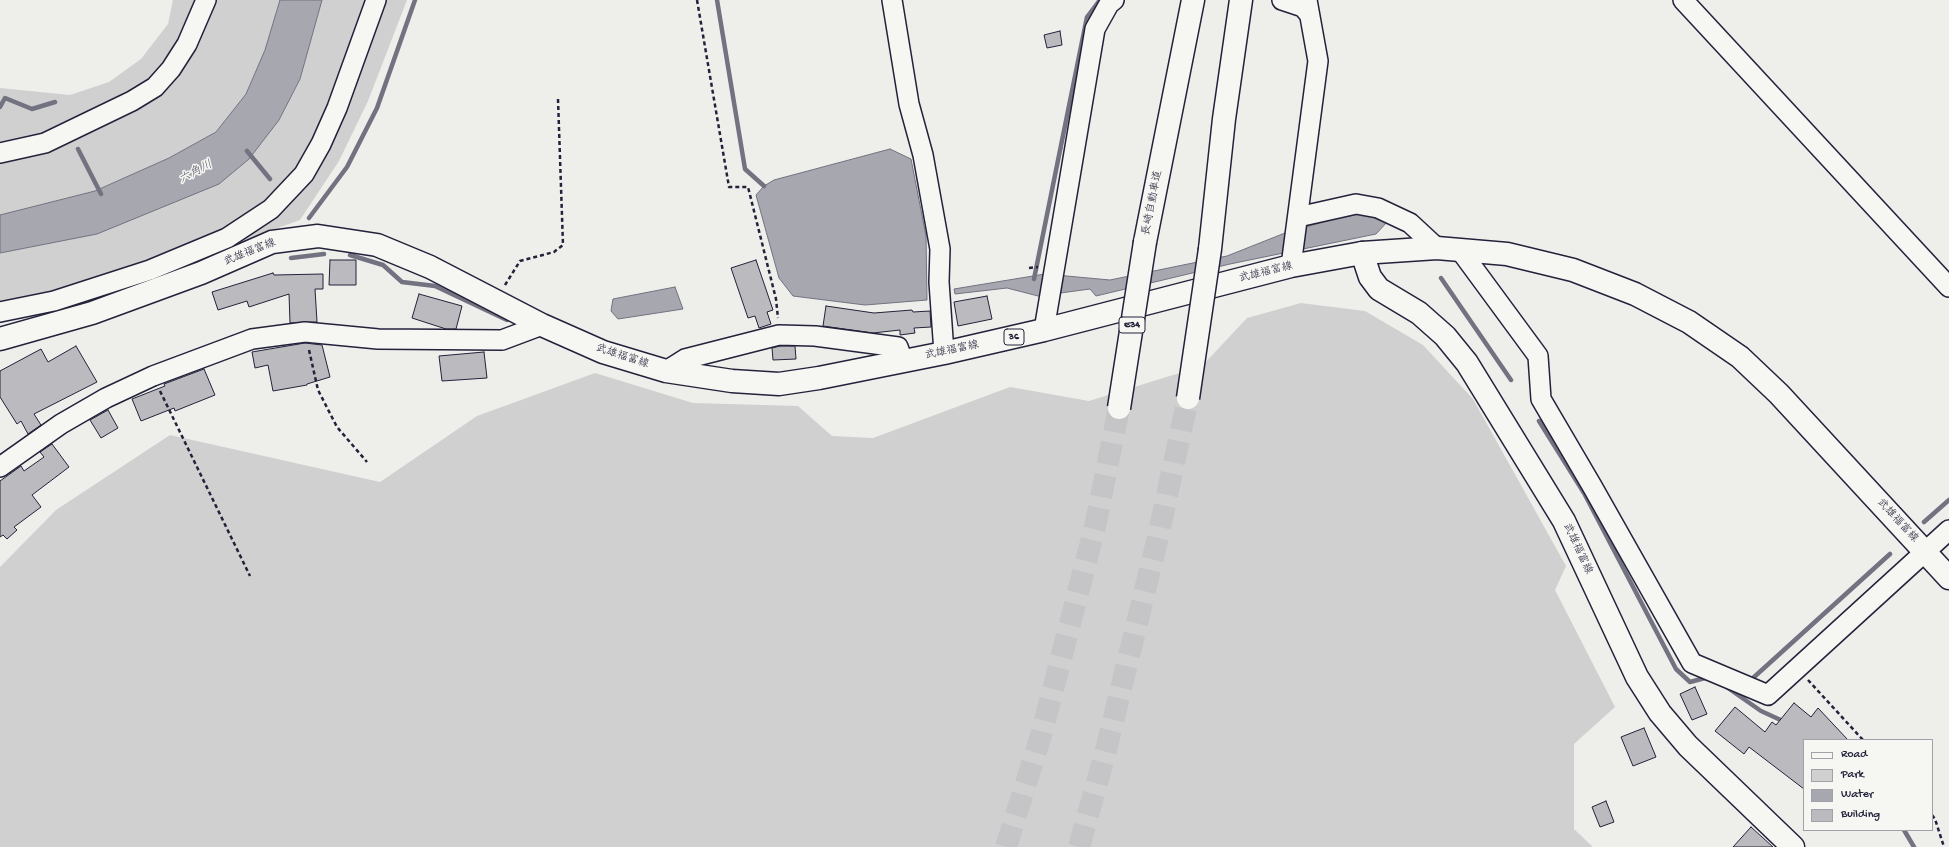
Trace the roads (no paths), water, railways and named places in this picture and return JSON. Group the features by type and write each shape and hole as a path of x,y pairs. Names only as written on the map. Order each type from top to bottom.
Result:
{"main road":[{"name":"長崎自動車道","path":"1119,408 1145,242 1193,0"},
{"path":"1188,398 1210,249 1224,119 1241,0"},
{"name":"武雄福富線","path":"0,339 92,314 201,273 272,242 318,236 377,246 430,267 542,325 603,352 666,371 732,381 779,384 819,378 944,353 1044,330 1292,261 1362,253 1437,248 1507,254 1573,270 1635,294 1689,322 1740,357 1779,394 1949,578"},
{"name":"武雄福富線","path":"1362,253 1370,277 1379,289 1419,313 1445,336 1468,363 1564,521 1637,677 1660,713 1688,746 1793,847"}],"street":[{"path":"0,154 45,143 132,101 155,86 171,69 187,44 206,0"},
{"path":"0,312 54,301 150,270 227,238 272,209 304,174 322,144 337,108 376,0"},
{"path":"892,0 909,104 923,155 940,249 939,282 944,353"},
{"path":"1044,330 1095,29 1109,4 1114,0"},
{"path":"1282,0 1302,7 1308,7 1318,61 1292,261"},
{"path":"1683,0 1949,287"},
{"path":"1298,220 1356,204 1378,208 1410,223 1437,248"},
{"path":"1460,250 1538,356 1541,400 1592,486 1692,663 1768,695 1949,530"},
{"path":"0,467 61,424 106,398 153,376 252,339 305,332 378,339 502,340 542,325"},
{"path":"666,371 685,359 779,335 815,336 898,347 903,361"}],"water":[{"name":"六角川","path":"280,0 322,0 300,79 279,120 249,159 219,184 97,234 0,253 0,215 95,191 169,158 216,132 246,94 265,50"},
{"path":"890,149 911,159 926,236 927,300 865,305 793,296 779,278 756,195 764,186 774,180"},
{"path":"1351,214 1374,214 1388,221 1376,234 1230,264 1096,296 1090,289 1038,296 1007,288 955,294 954,289 1045,274 1110,280 1227,256 1285,233"},
{"path":"675,287 683,309 618,319 611,311 613,299"}],"waterway":[{"path":"309,218 347,167 377,108 415,0"},
{"path":"717,0 745,169 764,186"},
{"path":"1034,279 1087,17 1100,0"},
{"path":"0,107 5,98 32,109 55,102"},
{"path":"78,149 101,194"},
{"path":"247,151 270,179"},
{"path":"291,258 324,254"},
{"path":"350,255 383,265 402,282 435,286 507,320"},
{"path":"1441,278 1511,380"},
{"path":"1539,421 1584,493 1676,669 1690,682 1705,678 1709,679"},
{"path":"1924,522 1949,500"},
{"path":"1753,678 1890,554"},
{"path":"1728,688 1761,711 1785,722"},
{"path":"1905,831 1914,847"}],"tunnel":[{"path":"1079,847 1106,750 1158,537 1188,398"},
{"path":"1006,847 1042,732 1095,527 1119,408"}]}
